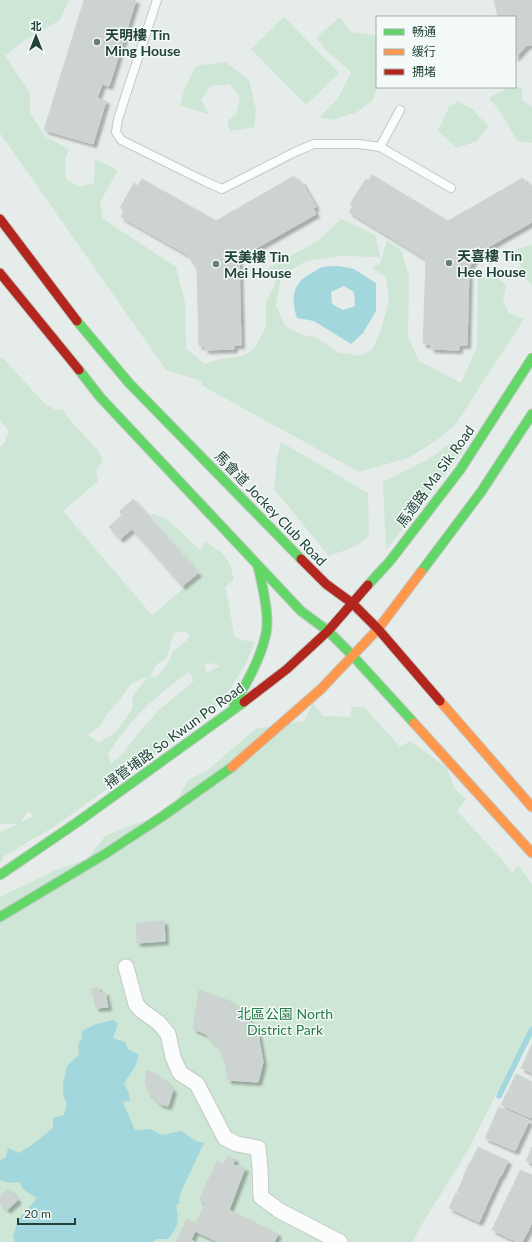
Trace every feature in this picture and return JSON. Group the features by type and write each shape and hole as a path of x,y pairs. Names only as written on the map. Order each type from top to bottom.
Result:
{"main road":[{"name":"馬會道 Jockey Club Road","path":"0,219 92,341 124,377 326,584 352,604 378,629 532,807"},
{"path":"0,273 100,397 301,611 328,631 352,655 532,853"},
{"name":"馬適路 Ma Sik Road","path":"352,604 390,561 460,470 532,358"},
{"path":"0,918 163,816 233,766 321,689 378,629 481,492 532,414"},
{"path":"229,713 255,667 266,633 266,607 258,566"},
{"name":"掃管埔路 So Kwun Po Road","path":"0,875 79,821 229,713 287,669 328,631 352,604"}],"street":[{"path":"126,967 136,1004 141,1010 159,1023 168,1034 173,1057 180,1073 196,1084 224,1138 237,1144 258,1148 261,1197 280,1210 340,1242"}],"lane":[{"path":"157,0 118,119 116,132 121,140 222,189 314,144 359,144 380,147 451,188"},
{"path":"380,147 400,110"}],"green space":[{"path":"0,0 69,0 60,20 22,42 5,56 30,93 30,113 46,137 69,149 65,160 66,179 80,187 94,183 95,159 118,170 100,202 103,219 176,267 185,303 186,349 205,364 220,359 243,356 254,349 266,327 266,302 276,282 268,268 318,241 341,219 375,235 380,257 340,256 306,261 281,276 276,306 285,326 300,334 317,338 337,352 360,356 372,350 381,330 389,300 386,277 371,268 380,264 387,241 401,250 409,276 408,337 419,361 461,383 477,347 478,278 495,276 506,285 503,301 509,313 524,319 455,425 437,440 408,458 359,472 201,385 202,381 166,370 0,133"},
{"path":"284,17 339,73 306,105 251,49"},
{"path":"340,17 351,32 376,36 377,88 373,100 357,112 332,120 320,117 339,97 351,72 328,52 316,38"},
{"path":"225,62 249,80 256,110 254,127 231,131 227,122 236,114 240,98 230,84 210,86 201,100 209,114 180,106 184,90 196,66"},
{"path":"522,87 522,100 532,107 532,143 517,141 489,98 507,88"},
{"path":"458,101 472,109 488,126 477,141 457,148 438,131 449,107"},
{"path":"532,245 532,285 525,278 515,250"},
{"path":"0,358 3,358 44,403 56,410 62,409 73,424 97,449 103,459 96,471 98,481 63,511 152,615 201,574 149,513 167,519 200,550 205,542 225,556 234,580 225,587 234,636 241,640 255,642 246,663 228,692 214,709 142,764 55,826 3,857 3,860 0,862 0,832 18,824 0,824 0,447 4,443 9,431 0,420","holes":["184,631 190,634 186,641 173,651 167,665 157,677 150,677 158,663 166,659 174,633","210,663 220,666 207,673 204,665","189,672 193,679 193,682 160,709 140,731 124,752 111,764 108,753 141,712 167,688","147,678 133,696 132,709 117,731 99,743 88,735 99,727 109,711 118,702 131,684","28,811 34,816 20,823"]},
{"path":"281,442 368,493 369,536 354,547 329,556 274,489 277,458"},
{"path":"453,442 465,449 386,550 383,482 427,460"},
{"name":"北區公園 North District Park","path":"313,703 323,716 350,717 352,707 364,707 400,747 410,741 446,767 455,789 466,799 457,811 506,864 512,873 518,865 532,884 532,1037 511,1075 508,1071 468,1150 419,1229 413,1242 0,1242 0,897 56,870 87,859 105,836 143,821 168,819 188,780 208,770 255,729 304,721"}],"water":[{"path":"339,266 354,269 376,283 376,311 363,333 351,344 314,321 297,318 295,311 295,292 300,281 322,267","holes":["344,286 354,292 355,306 343,310 332,304 331,292"]},
{"path":"114,1020 118,1024 113,1038 125,1042 128,1049 139,1055 135,1067 124,1083 129,1094 130,1101 123,1102 135,1130 150,1129 162,1135 181,1131 196,1141 204,1143 180,1194 179,1204 176,1205 178,1220 176,1227 168,1239 157,1239 152,1242 15,1242 13,1236 18,1220 37,1198 24,1190 19,1182 9,1183 0,1180 0,1160 6,1157 8,1148 19,1153 32,1145 53,1128 53,1118 64,1115 67,1104 63,1095 63,1083 67,1066 79,1055 78,1045 82,1038 82,1031 96,1024"}],"building":[{"name":"天明樓 Tin Ming House","path":"84,0 136,0 109,86 102,84 97,98 106,101 93,144 44,130"},
{"path":"494,0 532,0 532,45 527,45 516,57 516,16 498,16"},
{"name":"天喜樓 Tin Hee House","path":"372,175 448,221 523,178 527,185 530,183 532,187 532,222 478,253 469,268 467,345 459,345 459,350 431,349 431,344 423,344 426,259 349,212 353,206 350,204 366,179 368,181"},
{"name":"天美樓 Tin Mei House","path":"294,176 298,183 301,181 316,207 313,208 316,214 239,258 241,345 234,345 234,349 205,350 205,346 199,346 197,270 188,255 121,217 124,210 120,208 134,183 138,186 142,179 216,221"},
{"path":"133,499 198,573 182,586 132,529 120,539 109,527 122,515 119,512"},
{"path":"164,921 165,941 137,943 136,923"},
{"path":"98,987 99,993 105,992 108,1007 96,1008 91,989"},
{"path":"199,990 230,1001 246,1015 258,1034 263,1062 258,1082 228,1080 225,1063 218,1047 206,1034 193,1029"},
{"path":"532,1044 532,1055 528,1053"},
{"path":"528,1053 532,1055 532,1073 521,1068"},
{"path":"146,1070 152,1072 165,1081 173,1090 168,1106 160,1104 148,1092 145,1083"},
{"path":"516,1074 532,1082 532,1100 509,1089"},
{"path":"508,1090 532,1101 531,1118 501,1105"},
{"path":"499,1107 529,1121 522,1136 492,1122"},
{"path":"492,1123 522,1136 515,1151 485,1138"},
{"path":"478,1147 508,1161 501,1176 471,1162"},
{"path":"532,1147 532,1163 526,1161"},
{"path":"228,1156 235,1159 233,1165 245,1168 229,1210 278,1234 274,1242 218,1242 195,1231 191,1240 195,1242 176,1242 187,1219 195,1224 205,1203 199,1200 217,1161 224,1164"},
{"path":"470,1162 500,1176 493,1191 463,1177"},
{"path":"520,1170 532,1175 532,1193 514,1184"},
{"path":"464,1177 493,1191 486,1206 457,1192"},
{"path":"514,1184 532,1193 532,1212 506,1200"},
{"path":"8,1189 18,1200 7,1210 0,1203 0,1197"},
{"path":"456,1193 486,1207 479,1222 449,1208"},
{"path":"506,1200 532,1212 532,1222 529,1229 499,1215"},
{"path":"499,1215 529,1229 522,1242 518,1242 492,1230"}],"waterway":[{"path":"499,1096 532,1029"}],"traffic: fast":[{"path":"77,321 129,383 301,559"},
{"path":"368,585 390,561 460,470 532,358"},
{"path":"79,370 100,397 301,611 328,631 414,723"},
{"path":"421,572 481,492 532,414"},
{"path":"234,705 257,662 266,634 266,609 258,566"},
{"path":"0,875 79,821 244,702"},
{"path":"0,917 105,854 163,816 232,767"}],"traffic: slow":[{"path":"232,767 321,689 378,629 421,572"},
{"path":"440,701 532,807"},
{"path":"414,723 532,853"}],"traffic: jam":[{"path":"0,219 77,321"},
{"path":"0,273 79,370"},
{"path":"301,559 326,584 352,603 378,629 440,701"},
{"path":"244,702 287,669 328,631 368,585"}],"place":[{"name":"天明樓 Tin Ming House","path":"97,42"},
{"name":"天喜樓 Tin Hee House","path":"449,263"},
{"name":"天美樓 Tin Mei House","path":"216,264"}]}
